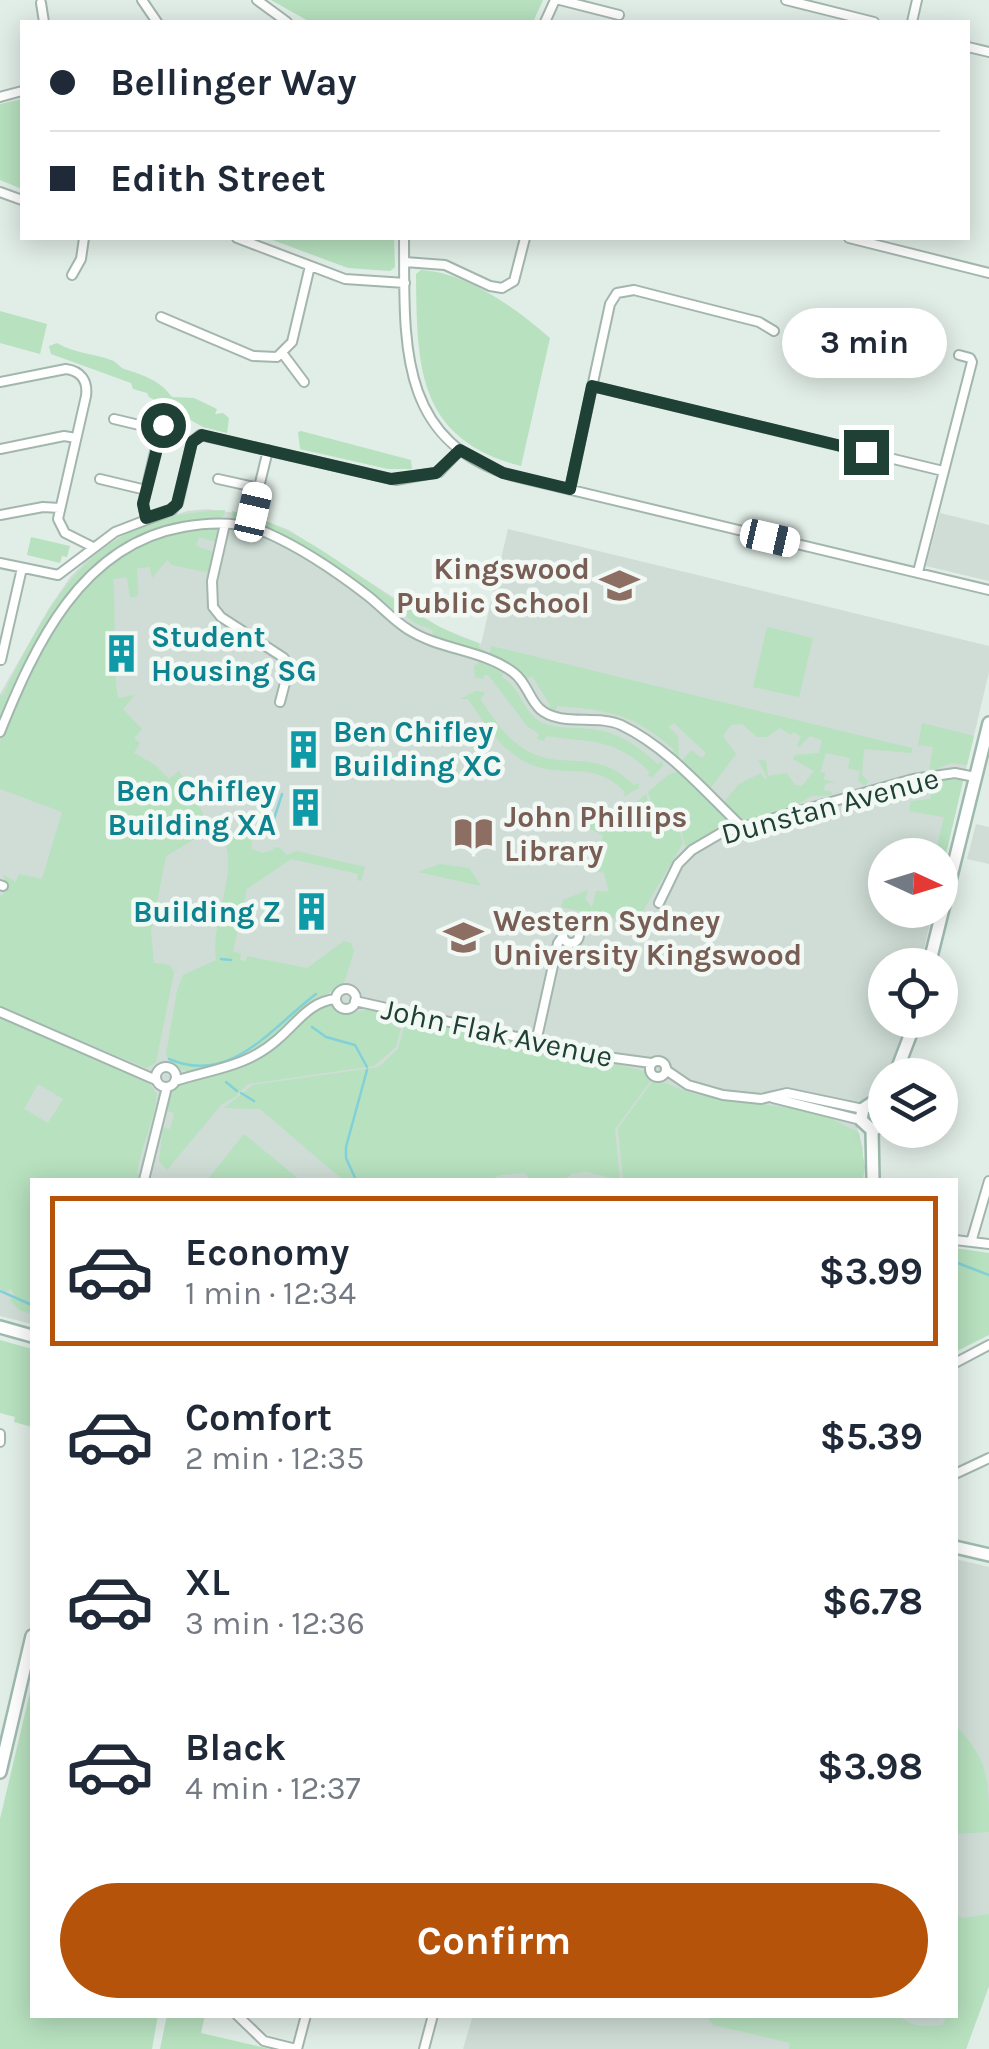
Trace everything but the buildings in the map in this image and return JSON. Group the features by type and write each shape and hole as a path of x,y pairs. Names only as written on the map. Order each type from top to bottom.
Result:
{"street":[{"path":"257,0 284,20"},
{"path":"557,0 619,14"},
{"path":"786,0 866,20"},
{"path":"41,3 44,20"},
{"path":"824,20 827,10"},
{"path":"0,205 3,194"},
{"path":"72,275 81,259 84,240"},
{"path":"242,240 353,281 406,283"},
{"path":"404,240 407,356 414,385 431,419 460,450 503,473 989,590"},
{"path":"405,262 445,264 502,288 514,281 524,240"},
{"path":"857,240 989,273"},
{"path":"161,317 256,357 267,359 283,354 294,336 310,266"},
{"path":"570,489 614,296 623,290 634,290 759,322 774,330"},
{"path":"283,354 304,382"},
{"path":"918,572 972,361 959,355"},
{"path":"0,382 64,369 84,378 87,388 58,521 62,530 92,547"},
{"path":"592,386 944,471"},
{"path":"146,518 143,506 160,430 174,414"},
{"path":"114,419 160,430"},
{"path":"0,450 64,436 76,438"},
{"path":"0,563 58,575 121,528 170,510 177,504 192,442 197,436 400,480 439,472 460,450"},
{"path":"253,512 268,450"},
{"path":"218,478 259,488"},
{"path":"100,480 146,490"},
{"path":"0,515 43,506 60,508"},
{"path":"0,732 52,628 73,594 101,563 150,535 200,524 225,524 264,532 299,550 341,576 411,632 508,669 524,683 542,712 606,720 623,726 676,764 742,828"},
{"path":"225,524 212,581 213,607 221,617 284,658 286,679 280,702"},
{"path":"3,661 22,568"},
{"path":"933,948 989,723"},
{"name":"Dunstan Avenue","path":"659,903 672,873 688,854 721,833 914,778 955,773 979,775"},
{"path":"536,1042 562,936"},
{"name":"John Flak Avenue","path":"165,1080 246,1061 274,1043 315,1004 336,999 346,1009 355,1001 650,1067"},
{"path":"0,1012 165,1080 144,1178"},
{"path":"667,1074 660,1060 650,1067 655,1077 667,1074 713,1092 752,1099 788,1094 862,1114 868,1124"},
{"path":"862,1114 868,1105"},
{"path":"873,1148 874,1178"},
{"path":"972,1239 989,1181"},
{"path":"958,1240 989,1244"},
{"path":"0,1327 30,1335"},
{"path":"958,1361 989,1345"},
{"path":"0,1434 0,1442"},
{"path":"958,1473 989,1458"},
{"path":"958,1548 989,1555"},
{"path":"0,1772 6,1719 30,1642"},
{"path":"239,2018 264,2042 296,2049 305,2018"},
{"path":"424,2049 433,2018"}],"shaded area":[{"name":"Western Sydney University Kingswood","path":"207,509 250,515 289,530 441,628 481,644 508,529 989,646 989,672 950,838 868,838 868,928 929,928 924,948 868,948 868,1038 902,1038 897,1058 868,1058 868,1099 861,1105 856,1124 863,1148 862,1178 30,1178 30,1324 0,1316 0,694 71,576 92,555 134,528 187,511"},
{"path":"940,513 989,525 989,581 926,566"},
{"path":"976,824 989,827 989,864 967,859"},
{"path":"958,1560 989,1567 989,1986 966,2049 463,2049 472,2018 958,2018"}],"green space":[{"path":"271,0 543,0 534,20 306,20"},
{"path":"20,99 20,188 0,180 0,104"},
{"path":"272,240 394,240 395,267 390,271 348,268"},
{"path":"421,270 473,285 507,304 550,338 521,466 486,454 460,437 442,417 430,394 418,339 416,274"},
{"path":"0,311 47,324 40,354 0,343"},
{"path":"57,343 113,361 157,382 172,397 194,398 217,409 215,414 223,413 229,418 227,433 203,427 147,393 133,389 131,383 51,354 49,346"},
{"path":"301,431 411,460 412,469 388,469 300,449"},
{"path":"225,510 224,516 141,535 114,549 91,568 54,616 0,725 0,695 42,622 85,565 111,543 142,526 180,515"},
{"path":"232,511 298,536 416,613 479,643 486,656 432,636 433,630 415,623 399,610 395,614 319,558 233,517"},
{"path":"214,528 219,533 216,542 199,537 196,546 214,552 210,573 172,565 167,560 152,578 150,567 137,568 138,596 130,598 127,577 113,579 118,698 135,695 123,709 142,729 134,738 140,743 134,753 169,779 179,771 217,831 202,835 166,856 151,932 154,963 170,965 174,972 156,1063 146,1068 0,1007 0,895 7,885 3,875 16,882 19,874 42,879 62,812 0,789 0,743 43,650 98,573 149,538 180,530"},
{"path":"31,537 70,546 67,557 62,556 60,563 27,555"},
{"path":"767,627 813,638 799,697 753,687"},
{"path":"491,646 912,748 912,753 864,749 862,775 868,781 865,786 858,781 860,771 848,768 850,758 826,753 820,772 825,773 824,780 836,782 825,784 824,790 832,795 811,796 788,811 746,822 723,803 739,784 761,773 767,778 758,759 766,761 768,776 787,773 795,785 802,786 814,771 793,759 795,755 819,753 822,740 810,736 799,747 801,737 794,732 791,735 780,728 767,737 757,737 742,724 731,725 723,736 736,754 710,789 681,762 691,750 702,758 706,753 674,723 669,727 678,736 679,760 671,754 674,750 634,721 591,709 558,706 550,710 532,676 527,679 507,663 489,657"},
{"path":"480,662 504,670 502,677 543,723 618,736 658,764 662,761 663,766 652,777 636,760 612,747 546,736 544,741 537,739 539,734 527,726 489,676 475,677 474,666"},
{"path":"476,691 484,692 480,698 494,720 526,750 553,759 606,766 634,785 639,783 639,788 623,797 625,792 603,776 548,769 524,761 496,738 468,699 460,699"},
{"path":"922,723 974,736 967,765 951,763 929,772 933,747 918,745"},
{"path":"678,771 729,823 686,849 680,826 654,808 648,792"},
{"path":"935,780 963,780 950,838 939,838 944,817 909,811 911,801 930,799"},
{"path":"646,794 649,806 678,827 683,843 640,916 628,917 627,921 561,907 563,900 588,890 585,899 592,907 596,891 609,892 604,873 596,871 603,835 582,825 583,816 595,824 610,824"},
{"path":"221,834 251,837 252,849 263,853 273,847 287,855 297,851 365,867 361,881 357,880 358,874 291,859 247,889 233,951 241,954 240,960 246,961 247,956 307,968 344,941 351,943 354,951 344,983 310,1003 264,1046 227,1065 198,1072 174,1065 166,1054 183,975 216,960 217,927 228,862"},
{"path":"440,864 469,868 481,886 418,872"},
{"path":"325,1005 344,1014 371,1009 404,1016 396,1047 374,1066 248,1084 221,1105 167,1170 159,1161 163,1128 170,1129 174,1113 164,1110 168,1092 186,1082 250,1064"},
{"path":"0,1017 146,1079 157,1094 137,1173 140,1178 30,1178 30,1313 19,1310 10,1300 15,1296 11,1289 5,1292 0,1288","holes":["38,1084 63,1099 48,1123 24,1109"]},
{"path":"407,1017 645,1071 652,1079 615,1129 620,1178 586,1172 566,1178 529,1178 525,1173 494,1178 341,1178 260,1109 224,1108 253,1085 379,1067 398,1049"},
{"path":"653,1081 699,1095 833,1116 859,1133 863,1178 623,1178 618,1128"},
{"path":"244,1134 298,1178 209,1178"},
{"path":"958,1248 989,1253 989,1335 958,1350"},
{"path":"0,1340 30,1348 30,1426 0,1413"},
{"path":"30,1692 30,2018 157,2018 152,2049 0,2049 0,1819"},
{"path":"958,1728 975,1749 985,1771 989,1832 958,1834"},
{"path":"989,1914 989,1986 966,2049 789,2049 790,2043 713,2025 708,2018 902,2018 918,2025 942,2025 946,2018 958,2018 958,1916"},
{"path":"166,2018 204,2018 201,2033 270,2049 160,2049"}],"waterway":[{"path":"272,825 282,794"},
{"path":"221,959 231,960"},
{"path":"169,1059 191,1065 212,1065 231,1059 316,994"},
{"path":"312,1027 326,1037 355,1045 367,1067"},
{"path":"355,1178 346,1158 346,1147 367,1070"},
{"path":"226,1082 237,1091"},
{"path":"241,1093 254,1101"},
{"path":"958,1263 989,1275"},
{"path":"0,1291 30,1304"}],"place":[{"name":"Kingswood Public School","path":"620,586"},
{"name":"Student Housing SG","path":"121,654"},
{"name":"Ben Chifley Building XC","path":"303,749"},
{"name":"Ben Chifley Building XA","path":"306,808"},
{"name":"John Phillips Library","path":"474,834"},
{"name":"Building Z","path":"311,912"},
{"name":"Western Sydney University Kingswood","path":"463,938"}],"route":[{"path":"163,425 143,504 146,518 177,504 192,442 202,435 391,479 430,476 445,468 460,450 503,473 570,489 592,386 866,452"}]}
